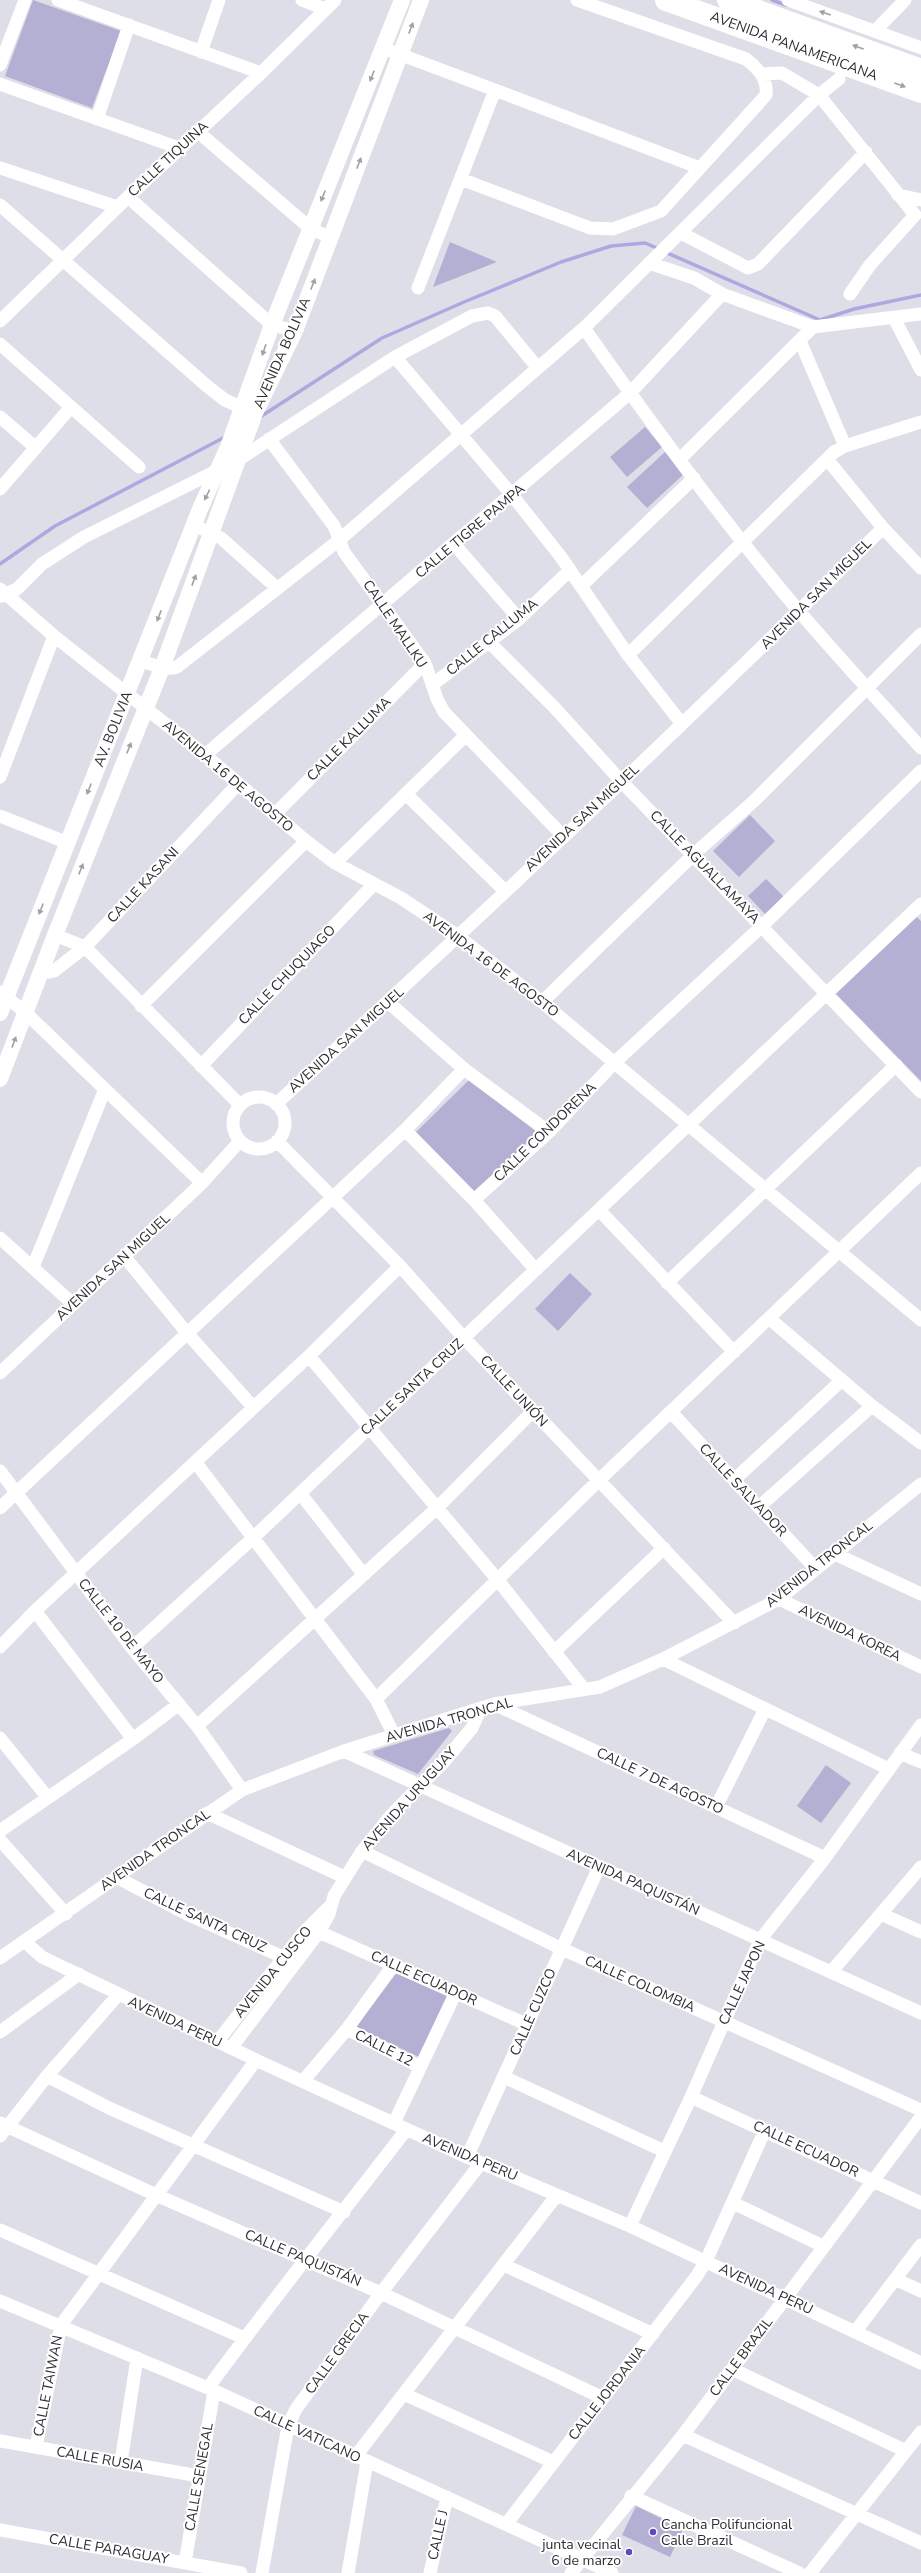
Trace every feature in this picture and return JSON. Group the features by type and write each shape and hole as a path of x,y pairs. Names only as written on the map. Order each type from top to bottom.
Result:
{"highway":[{"name":"AVENIDA PANAMERICANA","path":"666,0 921,92"},
{"name":"AVENIDA PANAMERICANA","path":"728,0 921,70"}],"street":[{"path":"0,64 25,0"},
{"path":"58,0 261,73"},
{"path":"201,52 219,0"},
{"path":"302,0 330,4"},
{"name":"AVENIDA BOLIVIA","path":"145,708 162,668 247,436 245,415 255,375 272,325 402,0"},
{"name":"AVENIDA BOLIVIA","path":"245,415 295,331 421,0"},
{"path":"461,179 590,228 602,230 613,229 661,211 676,197 766,95 767,88 760,74 746,59 577,0"},
{"path":"788,0 875,30 921,48"},
{"path":"875,30 905,0"},
{"name":"CALLE TIQUINA","path":"0,319 197,131 261,73 330,4"},
{"path":"97,119 128,25"},
{"path":"384,48 700,168"},
{"path":"760,74 782,74 819,94 866,152 898,195 918,218 862,275 850,294"},
{"path":"141,660 162,668 171,669 177,667 338,541 458,434 584,328 819,94 839,78"},
{"path":"0,84 179,148"},
{"path":"418,288 495,90"},
{"path":"197,131 310,228 331,238"},
{"path":"681,232 748,268 758,264 866,152"},
{"path":"0,168 117,207"},
{"path":"898,195 921,200"},
{"path":"128,197 272,325 295,331"},
{"path":"0,205 207,386 245,415"},
{"path":"649,263 694,278 722,294 813,327 921,314"},
{"name":"CALLE TIGRE PAMPA","path":"205,755 630,393 722,294"},
{"path":"2,593 17,589 42,564 84,537 238,460 395,357 450,326 472,316 488,313 495,316 537,367"},
{"path":"894,318 921,370"},
{"path":"680,459 813,327"},
{"path":"584,328 630,393 742,541 799,611 921,748"},
{"path":"800,341 845,446"},
{"path":"0,344 139,467"},
{"path":"395,357 458,434 512,495 561,557 569,571 628,655 682,724"},
{"path":"0,490 71,407"},
{"name":"AV. BOLIVIA","path":"0,1013 3,994 68,842 194,525 228,447 245,415"},
{"path":"0,417 36,448"},
{"path":"628,655 742,541 827,459 845,446 921,422"},
{"name":"CALLE MALLKU","path":"270,439 334,526 338,541 425,663 432,685 444,712 465,736 563,836"},
{"path":"827,459 883,528 921,568"},
{"path":"581,586 694,478"},
{"path":"194,525 212,532 230,545 278,588"},
{"name":"AVENIDA SAN MIGUEL","path":"276,1104 388,1002 682,724 883,528"},
{"path":"454,544 519,619"},
{"name":"CALLE CALLUMA","path":"432,685 519,619 569,571"},
{"name":"AVENIDA 16 DE AGOSTO","path":"2,593 205,755 306,841 336,863 401,898 458,936 542,1002 766,1189 837,1252 919,1315"},
{"path":"542,1002 694,854 754,802 921,634"},
{"path":"0,777 54,636"},
{"name":"CALLE AGUALLAMAYA","path":"489,642 554,707 621,781 694,854 921,1092"},
{"name":"CALLE KALLUMA","path":"274,815 425,663"},
{"name":"AV. BOLIVIA","path":"0,1079 39,974 145,708"},
{"path":"336,863 465,736"},
{"name":"CALLE CONDORENA","path":"474,1200 549,1132 614,1063 763,926 921,771"},
{"name":"CALLE KASANI","path":"39,974 54,972 85,947 238,784"},
{"path":"406,794 505,891"},
{"path":"0,816 68,842"},
{"path":"141,1006 306,841"},
{"name":"CALLE CHUQUIAGO","path":"201,1066 374,884"},
{"name":"CALLE SANTA CRUZ","path":"132,1648 254,1537 600,1211 828,993 920,909"},
{"path":"55,935 85,947 141,1006 240,1105 235,1112 233,1127 240,1141 247,1146 263,1149 277,1141"},
{"path":"3,994 25,1012 202,1183"},
{"path":"388,1002 464,1069 549,1132"},
{"path":"667,1283 896,1065"},
{"path":"0,1508 405,1130 464,1069"},
{"path":"33,1267 105,1089"},
{"name":"AVENIDA SAN MIGUEL","path":"240,1105 254,1098 262,1097 276,1104 282,1110 285,1122 282,1135 277,1141"},
{"path":"405,1130 474,1200 536,1270"},
{"name":"AVENIDA SAN MIGUEL","path":"0,1373 202,1183 240,1141"},
{"name":"CALLE UNIÓN","path":"277,1141 400,1266 464,1338 734,1623"},
{"path":"376,1699 598,1481 770,1319 837,1252 921,1173"},
{"path":"600,1211 734,1352"},
{"path":"0,1238 73,1304"},
{"path":"124,1256 186,1333 253,1407"},
{"path":"0,1647 75,1573 196,1463 253,1407 309,1356 400,1266"},
{"path":"770,1319 872,1406 921,1443"},
{"path":"309,1356 497,1579 584,1690"},
{"path":"734,1480 842,1380"},
{"path":"759,1507 872,1406"},
{"path":"196,1726 316,1620 437,1508 533,1411"},
{"name":"CALLE SALVADOR","path":"672,1412 816,1568"},
{"path":"196,1463 254,1537 376,1699 394,1735"},
{"name":"CALLE 10 DE MAYO","path":"0,1471 132,1648 196,1726 242,1790"},
{"name":"AVENIDA TRONCAL","path":"0,1958 66,1914 207,1813 242,1790 344,1751 488,1706 600,1687 663,1659 779,1598 833,1553 921,1485"},
{"path":"300,1493 364,1575"},
{"path":"554,1652 664,1548"},
{"path":"833,1553 921,1594"},
{"name":"AVENIDA KOREA","path":"779,1598 921,1667"},
{"path":"35,1611 133,1740"},
{"path":"663,1659 889,1769"},
{"path":"0,1831 133,1740 179,1704"},
{"name":"AVENIDA URUGUAY","path":"231,2048 289,1960 319,1932 344,1877 362,1851 420,1785 442,1764 476,1724 488,1706"},
{"name":"CALLE 7 DE AGOSTO","path":"488,1706 716,1807 825,1858"},
{"path":"716,1807 765,1708"},
{"name":"CALLE JAPON","path":"630,2226 664,2151 691,2097 760,1940 825,1858 921,1725"},
{"path":"0,1738 48,1798"},
{"name":"AVENIDA PAQUISTÁN","path":"344,1751 921,2013"},
{"path":"900,1754 921,1762"},
{"path":"207,1813 344,1877"},
{"path":"0,1840 66,1914"},
{"name":"CALLE COLOMBIA","path":"362,1851 560,1948 921,2110"},
{"name":"CALLE CUZCO","path":"466,2157 528,2025 560,1948 599,1867"},
{"path":"831,1972 921,1867"},
{"name":"CALLE SANTA CRUZ","path":"116,1878 187,1914 289,1960"},
{"name":"AVENIDA CUSCO","path":"217,2042 289,1960 308,1928 332,1904"},
{"path":"881,1914 921,1932"},
{"name":"CALLE ECUADOR","path":"319,1932 394,1964 528,2025"},
{"name":"AVENIDA PERU","path":"24,1941 42,1957 217,2042 466,2157 630,2226 786,2298 921,2363"},
{"path":"303,2081 347,2029 394,1964"},
{"path":"0,2032 79,1974"},
{"path":"394,2123 456,1992"},
{"path":"2,2128 118,1995"},
{"name":"CALLE 12","path":"347,2029 420,2067"},
{"path":"61,2325 256,2060"},
{"path":"47,2076 109,2108 195,2144 344,2212"},
{"path":"504,2077 664,2151"},
{"name":"CALLE ECUADOR","path":"691,2097 921,2203"},
{"name":"CALLE BRAZIL","path":"571,2573 631,2496 683,2435 872,2180 921,2117"},
{"name":"CALLE PAQUISTÁN","path":"2,2128 304,2258 454,2326 476,2339 603,2398"},
{"path":"211,2390 244,2338 304,2258 344,2212 406,2130"},
{"name":"CALLE JORDANIA","path":"506,2523 653,2334 706,2261 765,2130"},
{"name":"CALLE GRECIA","path":"262,2573 288,2426 296,2409 381,2293 482,2163"},
{"path":"348,2573 361,2460 404,2394 454,2326 504,2265 557,2195"},
{"path":"733,2203 823,2246"},
{"path":"0,2230 244,2338"},
{"path":"855,2332 921,2245"},
{"path":"504,2265 653,2334"},
{"path":"895,2280 921,2291"},
{"name":"CALLE VATICANO","path":"0,2300 211,2390 361,2460 506,2523 612,2573"},
{"name":"CALLE TAIWAN","path":"36,2447 61,2325"},
{"path":"120,2462 137,2358"},
{"path":"732,2369 906,2451"},
{"name":"CALLE SENEGAL","path":"184,2563 199,2476 211,2390"},
{"path":"404,2394 553,2462"},
{"path":"810,2573 921,2432"},
{"path":"683,2435 921,2543"},
{"name":"CALLE RUSIA","path":"0,2441 199,2476"},
{"path":"631,2496 799,2573"},
{"name":"CALLE J","path":"430,2573 447,2497"},
{"name":"CALLE PARAGUAY","path":"0,2530 241,2573"}],"shaded area":[{"path":"33,0 121,31 92,108 5,76"},
{"path":"450,242 497,262 433,287"},
{"path":"645,427 662,447 627,477 610,457"},
{"path":"665,452 685,473 647,508 627,487"},
{"path":"750,815 775,841 739,877 713,851"},
{"path":"766,879 785,898 766,915 748,896"},
{"path":"916,916 921,921 921,1081 835,993"},
{"path":"469,1080 538,1133 475,1194 414,1134"},
{"path":"570,1273 592,1294 558,1331 535,1309"},
{"path":"449,1728 452,1731 418,1774 374,1755 373,1751"},
{"path":"826,1765 851,1783 821,1823 797,1806"},
{"path":"398,1971 450,1994 421,2058 356,2027"},
{"name":"Cancha Polifuncional Calle Brazil","path":"636,2506 683,2529 670,2557 622,2535"}],"waterway":[{"path":"772,0 786,5"},
{"path":"260,417 382,338 464,302 561,262 611,246 645,243 659,249"},
{"path":"665,252 820,320 854,309 921,295"},
{"path":"0,564 55,526 225,437"}],"place":[{"name":"Cancha Polifuncional Calle Brazil","path":"653,2532"},
{"name":"junta vecinal 6 de marzo","path":"629,2552"}]}
